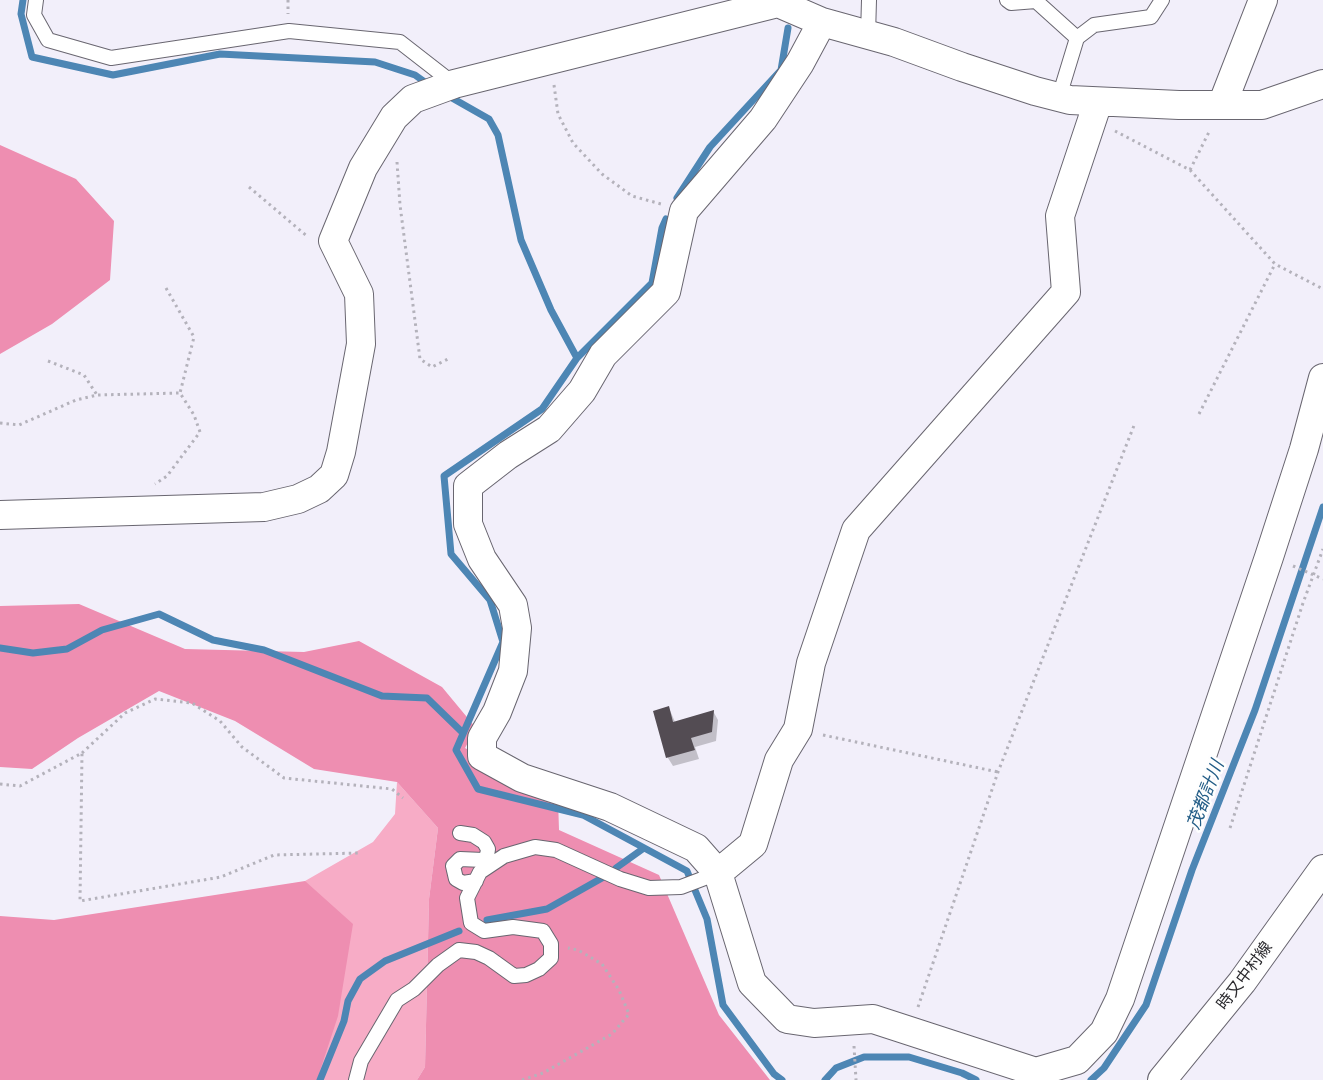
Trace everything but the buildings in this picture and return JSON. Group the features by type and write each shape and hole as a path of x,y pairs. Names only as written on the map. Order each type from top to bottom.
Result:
{"street":[{"path":"1222,105 1263,0"},
{"path":"0,515 264,507 298,498 320,489 334,475 341,452 361,344 360,294 333,241 363,168 394,117 413,99 444,88 775,1 822,22 868,35 1096,110 1262,105 1323,84"},
{"path":"822,22 800,63 763,119 684,211 666,292 602,355 582,391 548,429 508,455 468,486 468,524 482,559 513,605 517,628 512,671 497,712 482,738 482,756 522,778 610,807 696,848 710,876 752,983 787,1019 814,1023 873,1019 1036,1072 1077,1060 1104,1032 1120,1000 1253,604 1304,449 1323,378"},
{"path":"710,876 752,844 779,760 798,729 811,663 856,530 1066,292 1060,216 1096,110"},
{"name":"時又中村線","path":"1162,1080 1242,982 1323,869"}],"lane":[{"path":"36,0 34,16 48,40 112,58 289,31 400,42 444,88"},
{"path":"868,35 869,0"},
{"path":"1007,0 1011,3 1036,1 1077,38"},
{"path":"1060,97 1077,38 1094,25 1151,16 1162,0"},
{"path":"460,832 473,835 484,842 488,849 487,856 483,860 460,859 454,866 456,879 463,883 476,881"},
{"path":"356,1080 361,1061 397,1000 414,989 438,965 459,950 476,952 489,958 514,976 526,976 539,969 551,958 551,944 543,931 513,927 484,931 471,923 467,898 480,872 504,856 535,847 556,850 620,879 649,888 681,887 710,876"}],"path":[{"path":"551,60 558,114 573,143 602,174 632,196 684,211"},
{"path":"1190,170 1222,105"},
{"path":"1096,110 1190,170 1275,264 1323,288"},
{"path":"396,156 400,205 420,359 432,367 448,360"},
{"path":"249,188 316,244 333,241"},
{"path":"1199,414 1275,264"},
{"path":"152,486 167,476 200,432 194,414 180,393 194,337 166,288"},
{"path":"48,362 84,375 96,395"},
{"path":"0,424 19,425 76,400 96,395 180,393"},
{"path":"910,1031 998,772 1136,423"},
{"path":"1230,828 1303,603 1316,574 1323,549"},
{"path":"1284,563 1316,574 1323,579"},
{"path":"0,784 20,786 82,753 125,713 155,699 192,703 220,721 242,747 284,778 392,789 403,798"},
{"path":"798,729 998,772"},
{"path":"82,753 80,901 221,877 274,855 359,853"},
{"path":"522,1080 543,1072 612,1034 629,1014 619,990 602,964 578,950 551,944"},
{"path":"854,1044 857,1070 856,1080"}],"shaded area":[{"path":"0,145 76,179 114,221 110,280 52,324 0,354"},
{"path":"79,604 185,649 304,652 359,641 442,687 476,728 465,748 558,799 559,830 659,875 719,1015 770,1080 417,1080 425,1067 429,899 438,828 397,782 314,769 235,721 159,691 78,738 32,769 0,767 0,606"},
{"path":"397,782 438,828 429,899 425,1067 417,1080 317,1080 305,881 373,842 395,814"},
{"path":"305,881 353,924 338,1016 317,1080 0,1080 0,916 54,920"}],"waterway":[{"path":"23,0 21,14 32,57 113,75 220,54 375,62 415,75 429,85"},
{"path":"677,198 710,147 781,70 788,28"},
{"path":"445,94 489,119 498,135 521,240 551,310 577,358 542,409 444,476 451,554 490,600 503,642 456,750 478,789 583,815 687,871 707,919 723,1005 774,1074 782,1080"},
{"path":"577,358 652,283 662,228 666,219"},
{"name":"茂都計川","path":"1091,1080 1104,1068 1146,1005 1192,870 1255,710 1323,507"},
{"path":"0,648 33,653 67,649 102,630 159,614 213,640 264,650 382,696 427,698 463,733"},
{"path":"616,868 644,848"},
{"path":"487,920 547,909 602,878"},
{"path":"320,1080 344,1021 348,1001 360,979 385,961 459,931"},
{"name":"茂都計川","path":"825,1080 836,1068 864,1057 909,1057 962,1073 976,1080"}]}
